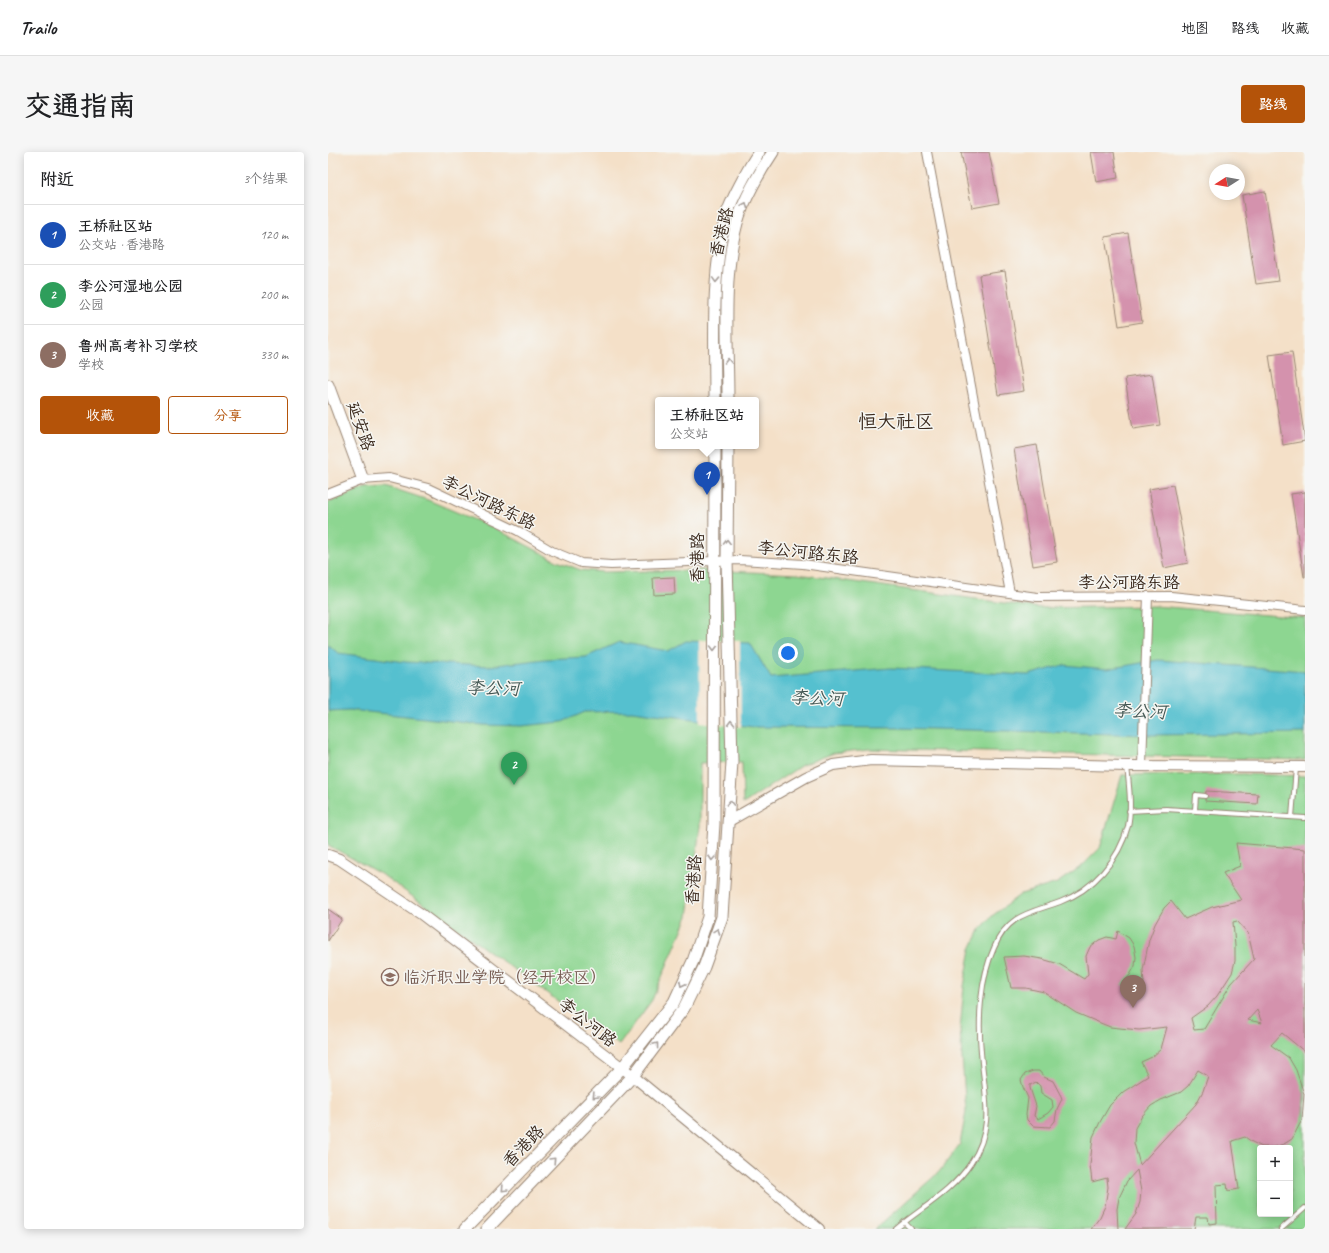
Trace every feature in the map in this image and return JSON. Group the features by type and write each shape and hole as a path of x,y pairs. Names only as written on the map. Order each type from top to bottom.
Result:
{"main road":[{"name":"香港路","path":"715,397 716,276 725,219 750,166 759,152"},
{"name":"香港路","path":"728,397 729,273 737,222 760,170 773,152"},
{"name":"延安路","path":"328,385 363,480"},
{"name":"香港路","path":"465,1229 622,1068 674,1002 693,960 708,917 714,824 715,764 714,449"},
{"name":"香港路","path":"487,1229 633,1076 684,1008 707,960 722,917 732,762 727,560 728,449"}],"street":[{"path":"927,152 1010,594"},
{"name":"李公河路东路","path":"328,494 363,480 389,478 428,488 518,531 552,551 581,563 611,565 727,560 803,564 1038,597 1171,596 1305,610"},
{"path":"1142,765 1148,596"},
{"path":"729,820 806,777 833,765 871,760 1127,766 1300,767"},
{"name":"李公河路","path":"328,854 339,859 421,914 633,1076 819,1229"}],"lane":[{"path":"896,1229 956,1181 971,1164 981,1147 988,1108 981,1053 980,1023 987,970 994,948 1002,934 1023,914 1068,899 1084,890 1100,877 1113,860 1128,825 1129,811 1127,766"},
{"path":"1292,817 1300,767"},
{"path":"1195,810 1196,795 1205,796"},
{"path":"1129,811 1149,809 1195,810 1305,818"},
{"path":"1281,1229 1305,1208"},
{"path":"904,1222 911,1229"}],"green space":[{"path":"386,486 428,500 494,528 557,561 581,570 604,572 700,570 797,574 1040,608 1154,606 1305,618 1305,760 869,749 834,753 802,765 743,804 742,762 700,763 700,827 688,916 652,1000 619,1045 384,876 328,845 328,503 365,487"},
{"path":"1241,774 1305,776 1305,1229 875,1229 939,1172 960,1144 966,1112 960,1030 964,986 971,949 980,930 992,916 1021,894 1057,883 1082,866 1100,848 1122,775"}],"water":[{"name":"李公河","path":"686,641 750,643 771,678 891,668 1028,675 1064,665 1107,669 1158,660 1305,671 1305,733 1151,735 898,728 753,727 632,711 585,712 562,722 521,726 483,725 350,710 328,711 328,645 338,653 406,662 489,666 545,659 586,657 619,642 668,651"}],"pier":[{"path":"699,640 740,641 741,727 700,722"}],"building":[{"path":"961,152 989,152 999,203 972,208"},
{"path":"1091,152 1114,152 1118,178 1096,182"},
{"path":"1265,191 1279,281 1256,284 1243,200 1245,200 1245,194"},
{"path":"1128,233 1142,322 1119,326 1105,237"},
{"path":"1005,271 1024,391 998,395 979,275"},
{"path":"1292,352 1305,441 1283,445 1269,355"},
{"path":"1152,374 1160,425 1133,429 1125,378"},
{"path":"1037,445 1057,562 1033,566 1014,449"},
{"path":"1173,485 1188,563 1164,568 1149,489"},
{"path":"1305,492 1305,577 1304,577 1291,494"},
{"path":"674,577 675,594 654,595 653,578"},
{"path":"1206,791 1258,794 1257,804 1205,801"},
{"path":"1236,843 1305,849 1305,1052 1282,1033 1271,1045 1289,1058 1296,1070 1304,1094 1302,1120 1292,1139 1281,1145 1258,1145 1245,1137 1232,1141 1239,1189 1228,1191 1227,1184 1216,1185 1217,1223 1209,1224 1208,1217 1196,1217 1194,1229 1125,1229 1136,1214 1140,1202 1141,1191 1137,1170 1127,1181 1119,1198 1117,1209 1118,1229 1091,1229 1100,1217 1105,1206 1108,1187 1107,1178 1092,1182 1090,1165 1093,1137 1110,1105 1123,1092 1148,1076 1141,1062 1152,1057 1161,1049 1167,1027 1139,1030 1110,1027 1076,1013 1044,992 1026,988 1011,988 1004,957 1024,956 1042,959 1059,964 1084,979 1088,974 1086,956 1090,947 1099,940 1107,937 1116,939 1118,931 1129,938 1134,946 1136,957 1135,966 1130,975 1121,985 1144,983 1143,970 1149,940 1155,924 1164,908 1171,901 1185,919 1212,907 1241,900 1223,873 1240,866","holes":["1237,921 1248,933 1254,959 1231,984 1204,1029 1194,1030 1191,1018 1208,1006 1217,996 1232,973 1235,961 1233,922","1257,1010 1262,1023 1248,1020","1198,1070 1208,1076 1203,1091 1196,1104 1140,1165 1134,1143 1135,1128 1142,1116 1151,1106 1161,1100 1181,1092 1188,1086"]},
{"path":"328,909 342,919 328,941"},
{"path":"1033,1071 1039,1071 1044,1077 1053,1081 1061,1096 1062,1099 1057,1109 1055,1121 1050,1127 1033,1126 1027,1120 1026,1115 1028,1098 1021,1080 1025,1074","holes":["1036,1082 1040,1086 1041,1093 1052,1100 1053,1107 1048,1113 1038,1119 1034,1116 1036,1106 1030,1085"]}],"place":[{"name":"王桥社区站","path":"707,495"},
{"name":"李公河湿地公园","path":"514,785"},
{"name":"临沂职业学院（经开校区）","path":"390,977"},
{"name":"鲁州高考补习学校","path":"1133,1008"}],"district":[{"name":"恒大社区","path":"896,421"}]}
